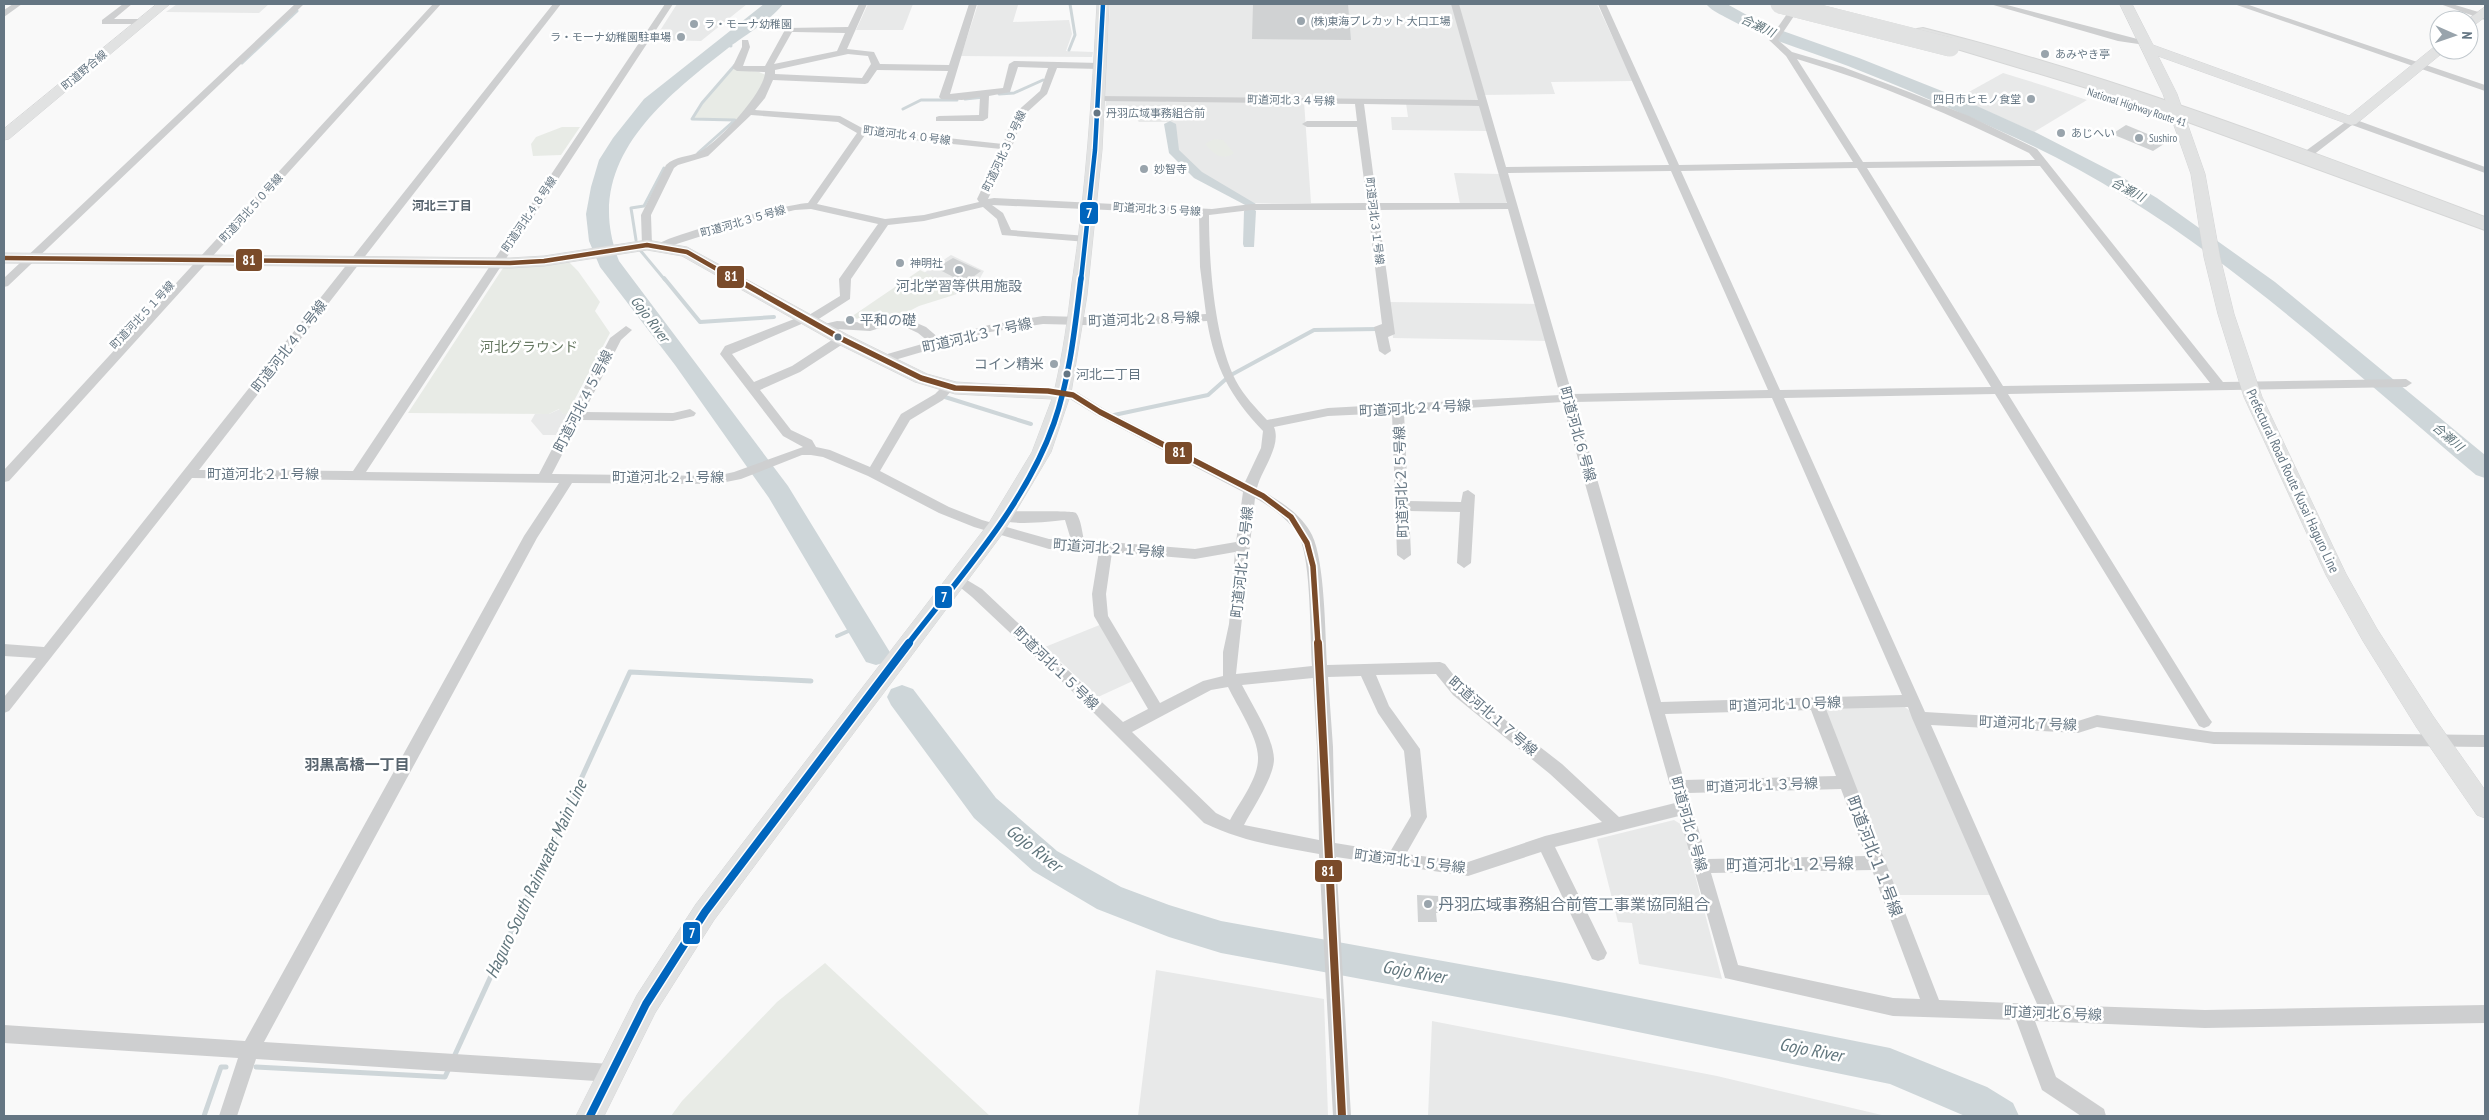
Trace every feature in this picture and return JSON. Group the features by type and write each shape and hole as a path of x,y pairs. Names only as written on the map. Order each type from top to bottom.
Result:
{"highway":[{"name":"National Highway Route 41","path":"1811,4 1952,44 2178,115 2304,157 2485,224"},
{"name":"National Highway Route 41","path":"1786,8 1952,44"},
{"name":"National Highway Route 41","path":"2178,115 2485,235"}],"main road":[{"name":"町道野合線","path":"4,136 164,4"},
{"path":"590,1116 646,1004 705,912 1000,522 1039,457 1053,427 1062,394 1087,239 1099,98 1103,4"},
{"name":"Prefectural Road Route Kusai Haguro Line","path":"2126,4 2178,115 2198,174 2212,257 2235,348 2249,386 2336,574 2370,636 2436,739 2485,808"},
{"path":"2146,45 2351,121 2429,58"},
{"path":"4,258 496,263 532,262 654,245 687,252 842,339 881,360 921,378 948,386 1062,394"}],"street":[{"path":"4,14 18,4"},
{"path":"128,4 105,22 141,22"},
{"path":"4,284 300,4"},
{"name":"町道河北５０号線","path":"4,478 198,260 437,4"},
{"name":"町道河北４９号線","path":"4,707 190,474 557,4"},
{"name":"町道河北４８号線","path":"357,475 496,263 670,4"},
{"path":"840,53 862,4"},
{"path":"935,139 953,68 973,4"},
{"name":"町道河北６号線","path":"1456,4 1731,972 1893,1007 2205,1019 2485,1014"},
{"path":"1602,4 2050,1013"},
{"path":"1994,4 2146,45"},
{"path":"2238,4 2485,88"},
{"path":"2444,4 2484,14"},
{"path":"1786,8 1777,35 1773,40 1789,54 1861,165 2204,722"},
{"path":"654,245 646,215 670,167 704,154 749,112 760,98 770,72 768,65 789,30 795,28 850,30"},
{"path":"745,42 746,47 737,68 770,72 865,81 876,64 871,54 866,52 840,53 770,72"},
{"path":"1789,54 1848,72 1966,118 2033,151 2220,387"},
{"path":"942,108 984,94 1007,90 1014,64 1100,66"},
{"name":"町道河北３９号線","path":"1054,65 1044,92 1019,114 1007,147 988,182 982,199 984,203 1002,216 1006,234 1087,239"},
{"path":"874,67 953,68"},
{"path":"942,108 983,118 986,99 984,94"},
{"name":"町道河北３４号線","path":"1099,98 1484,102"},
{"name":"町道河北３１号線","path":"1359,101 1381,334 1385,351"},
{"name":"町道河北４０号線","path":"749,112 840,119 862,132 1007,147"},
{"path":"2304,157 2351,121 2485,170"},
{"path":"1307,124 1362,124"},
{"path":"811,206 862,132"},
{"path":"1503,170 2043,163"},
{"name":"町道河北３５号線","path":"654,245 749,218 794,207 811,206 885,222 924,218 984,203 1091,205 1204,211 1251,207 1513,206"},
{"path":"1204,211 1203,240 1213,317 1223,365 1243,402 1259,422 1264,425"},
{"path":"811,451 808,443 787,433 726,354 729,349 814,322 846,297 845,279 885,222"},
{"name":"町道河北５１号線","path":"4,465 198,260"},
{"name":"町道河北２８号線","path":"1075,321 1153,321 1213,317"},
{"path":"814,322 870,326 898,319 922,330 937,343"},
{"name":"町道河北３７号線","path":"881,360 1001,326 1053,319 1075,321"},
{"name":"町道河北４５号線","path":"544,477 616,338 626,330"},
{"path":"753,390 758,385 796,369 842,339"},
{"path":"1776,394 2406,383"},
{"path":"873,473 905,417 938,397 948,386"},
{"path":"1062,394 1073,395 1100,412 1250,488 1271,501 1290,517 1301,529 1309,544 1325,747 1326,849 1342,1116"},
{"name":"町道河北２４号線","path":"1264,425 1328,412 1568,398 1776,394"},
{"name":"町道河北２５号線","path":"1398,409 1404,555"},
{"path":"575,416 673,417 690,412"},
{"name":"町道河北１９号線","path":"1233,829 1260,779 1266,760 1263,743 1229,674 1250,488 1252,480 1268,450 1269,430 1264,425"},
{"name":"町道河北２１号線","path":"190,474 716,480 736,476 801,451 811,451 832,456 873,473 944,510 979,524 1000,522 1049,544 1079,544 1195,554 1242,546"},
{"path":"228,1116 250,1050 526,545 568,477"},
{"path":"1402,506 1468,501 1464,563"},
{"path":"1000,522 1022,518 1070,515 1079,544"},
{"path":"1106,546 1099,594 1101,616 1122,655 1141,682 1156,711"},
{"name":"町道河北１５号線","path":"957,579 977,593 1068,678 1210,818 1233,829 1326,849 1394,860 1474,868 1546,844 1684,808"},
{"path":"4,650 48,653"},
{"name":"町道河北１７号線","path":"1120,731 1208,685 1232,680 1320,671 1440,668 1458,690 1556,769 1616,825"},
{"path":"1366,669 1383,709 1412,749 1418,817 1394,860"},
{"name":"町道河北１０号線","path":"1657,708 1912,700"},
{"name":"町道河北１１号線","path":"1816,703 1933,1008"},
{"name":"町道河北７号線","path":"1920,718 2078,727 2097,721 2134,728 2231,739 2436,739 2485,741"},
{"name":"町道河北１３号線","path":"1679,787 1846,782"},
{"path":"1546,844 1598,953"},
{"name":"町道河北１２号線","path":"1701,866 1878,863"},
{"path":"2022,1012 2049,1083 2097,1116"},
{"path":"4,1034 611,1073"}],"shaded area":[{"path":"177,4 269,4 259,13 166,12"},
{"name":"ラ・モーナ幼稚園","path":"677,4 747,4 701,41 654,40"},
{"path":"868,4 913,4 903,30 856,30"},
{"path":"978,4 1018,5 1013,22 1069,20 1072,34 1066,51 1093,52 1092,57 961,56"},
{"path":"1110,4 1597,4 1633,81 1551,82 1555,94 1479,95 1479,100 1476,101 1104,97"},
{"path":"2003,73 2087,100 2034,132 1958,98"},
{"path":"1106,99 1165,100 1166,102 1304,101 1311,203 1251,203 1198,174 1174,151 1171,122 1139,122 1131,114 1105,115"},
{"path":"1406,103 1481,106 1488,131 1392,130 1391,117 1408,117"},
{"path":"1454,173 1500,174 1508,201 1505,204 1460,204"},
{"path":"951,255 984,271 975,287 954,295 956,288 924,273"},
{"path":"1389,302 1538,304 1548,341 1393,338"},
{"path":"560,409 563,414 567,414 556,435 543,435 531,421 535,414 549,414"},
{"path":"1102,624 1135,680 1098,697 1045,647"},
{"path":"1902,705 1913,713 1993,895 1897,895 1823,707"},
{"path":"1674,820 1682,825 1722,979 1639,964 1632,923 1618,922 1597,839"},
{"path":"1156,970 1324,999 1328,1116 1138,1116"},
{"path":"1432,1021 1717,1076 1886,1116 1428,1116"}],"green space":[{"path":"733,69 759,72 766,75 757,97 737,119 693,119 703,103"},
{"path":"562,127 580,127 561,155 533,156 531,144 536,137"},
{"path":"1214,139 1223,140 1234,153 1226,157 1215,153 1205,144"},
{"name":"河北グラウンド","path":"567,260 578,271 600,302 595,311 610,333 567,414 563,414 559,409 549,414 408,413 503,268"},
{"path":"920,270 956,288 954,295 919,306 894,319 889,320 888,315 848,319"},
{"path":"825,963 990,1116 671,1116 682,1101 777,1002"}],"building":[{"name":"(株)東海プレカット 大口工場","path":"1253,4 1348,4 1351,40 1252,39"},
{"name":"Sushiro","path":"2126,125 2167,142 2153,151 2112,134"},
{"name":"河北学習等供用施設","path":"953,258 981,271 965,283 936,268"},
{"name":"丹羽広域事務組合前管工事業協同組合","path":"1417,895 1438,896 1439,913 1436,913 1437,922 1418,922"}],"waterway":[{"name":"Gojo River","path":"774,4 708,55 651,103 620,142 609,160 601,187 597,214 600,241 608,262 683,360 779,492 876,654"},
{"path":"1069,50 1075,35 1070,4"},
{"name":"合瀬川","path":"1715,4 1757,28 1853,62 1950,101 2030,137 2108,177 2150,202 2267,287 2485,469"},
{"path":"242,63 297,11"},
{"name":"Gojo River","path":"723,44 731,46"},
{"path":"698,153 735,120 692,119 702,103 735,65"},
{"path":"999,94 1014,93 1043,80"},
{"path":"965,99 984,97"},
{"path":"903,109 921,100 957,100"},
{"path":"1170,124 1173,151 1198,175 1250,204"},
{"path":"636,240 631,208 644,206 664,168"},
{"path":"1249,244 1250,211"},
{"path":"640,250 665,280"},
{"path":"664,278 700,322 774,317"},
{"path":"1231,375 1314,330 1377,329"},
{"path":"1114,415 1208,395 1226,379"},
{"path":"945,397 1031,424"},
{"name":"Haguro South Rainwater Main Line","path":"837,636 860,626"},
{"name":"Haguro South Rainwater Main Line","path":"453,1059 630,672 811,681"},
{"name":"Gojo River","path":"902,697 985,808 1045,861 1109,898 1169,921 1221,937 1565,1000 1890,1066 1974,1100 2000,1116"},
{"name":"Haguro South Rainwater Main Line","path":"256,1067 445,1077 450,1066"},
{"name":"Haguro South Rainwater Main Line","path":"204,1116 221,1067 226,1067"}],"transit line":[{"name":"7","path":"590,1116 646,1004 705,912 996,528 1020,491 1048,439 1063,393 1079,295 1095,150 1103,4"},
{"name":"81","path":"4,258 510,263 544,261 647,245 687,252 842,339 921,378 955,388 1048,391 1073,395 1100,412 1274,503 1291,517 1303,533 1311,554 1313,566 1325,747 1327,849 1342,1116"}],"place":[{"name":"(株)東海プレカット 大口工場","path":"1301,21"},
{"name":"ラ・モーナ幼稚園","path":"694,24"},
{"name":"ラ・モーナ幼稚園駐車場","path":"681,37"},
{"name":"あみやき亭","path":"2045,54"},
{"name":"四日市ヒモノ食堂","path":"2031,99"},
{"name":"丹羽広域事務組合前","path":"1097,113"},
{"name":"あじへい","path":"2061,133"},
{"name":"Sushiro","path":"2139,138"},
{"name":"妙智寺","path":"1144,169"},
{"name":"神明社","path":"900,263"},
{"name":"河北学習等供用施設","path":"959,270"},
{"name":"平和の礎","path":"850,320"},
{"name":"コイン精米","path":"1054,364"},
{"name":"河北二丁目","path":"1067,374"},
{"name":"丹羽広域事務組合前管工事業協同組合","path":"1428,904"}],"district":[{"name":"河北三丁目","path":"442,206"},
{"name":"羽黒高橋一丁目","path":"357,765"}]}
